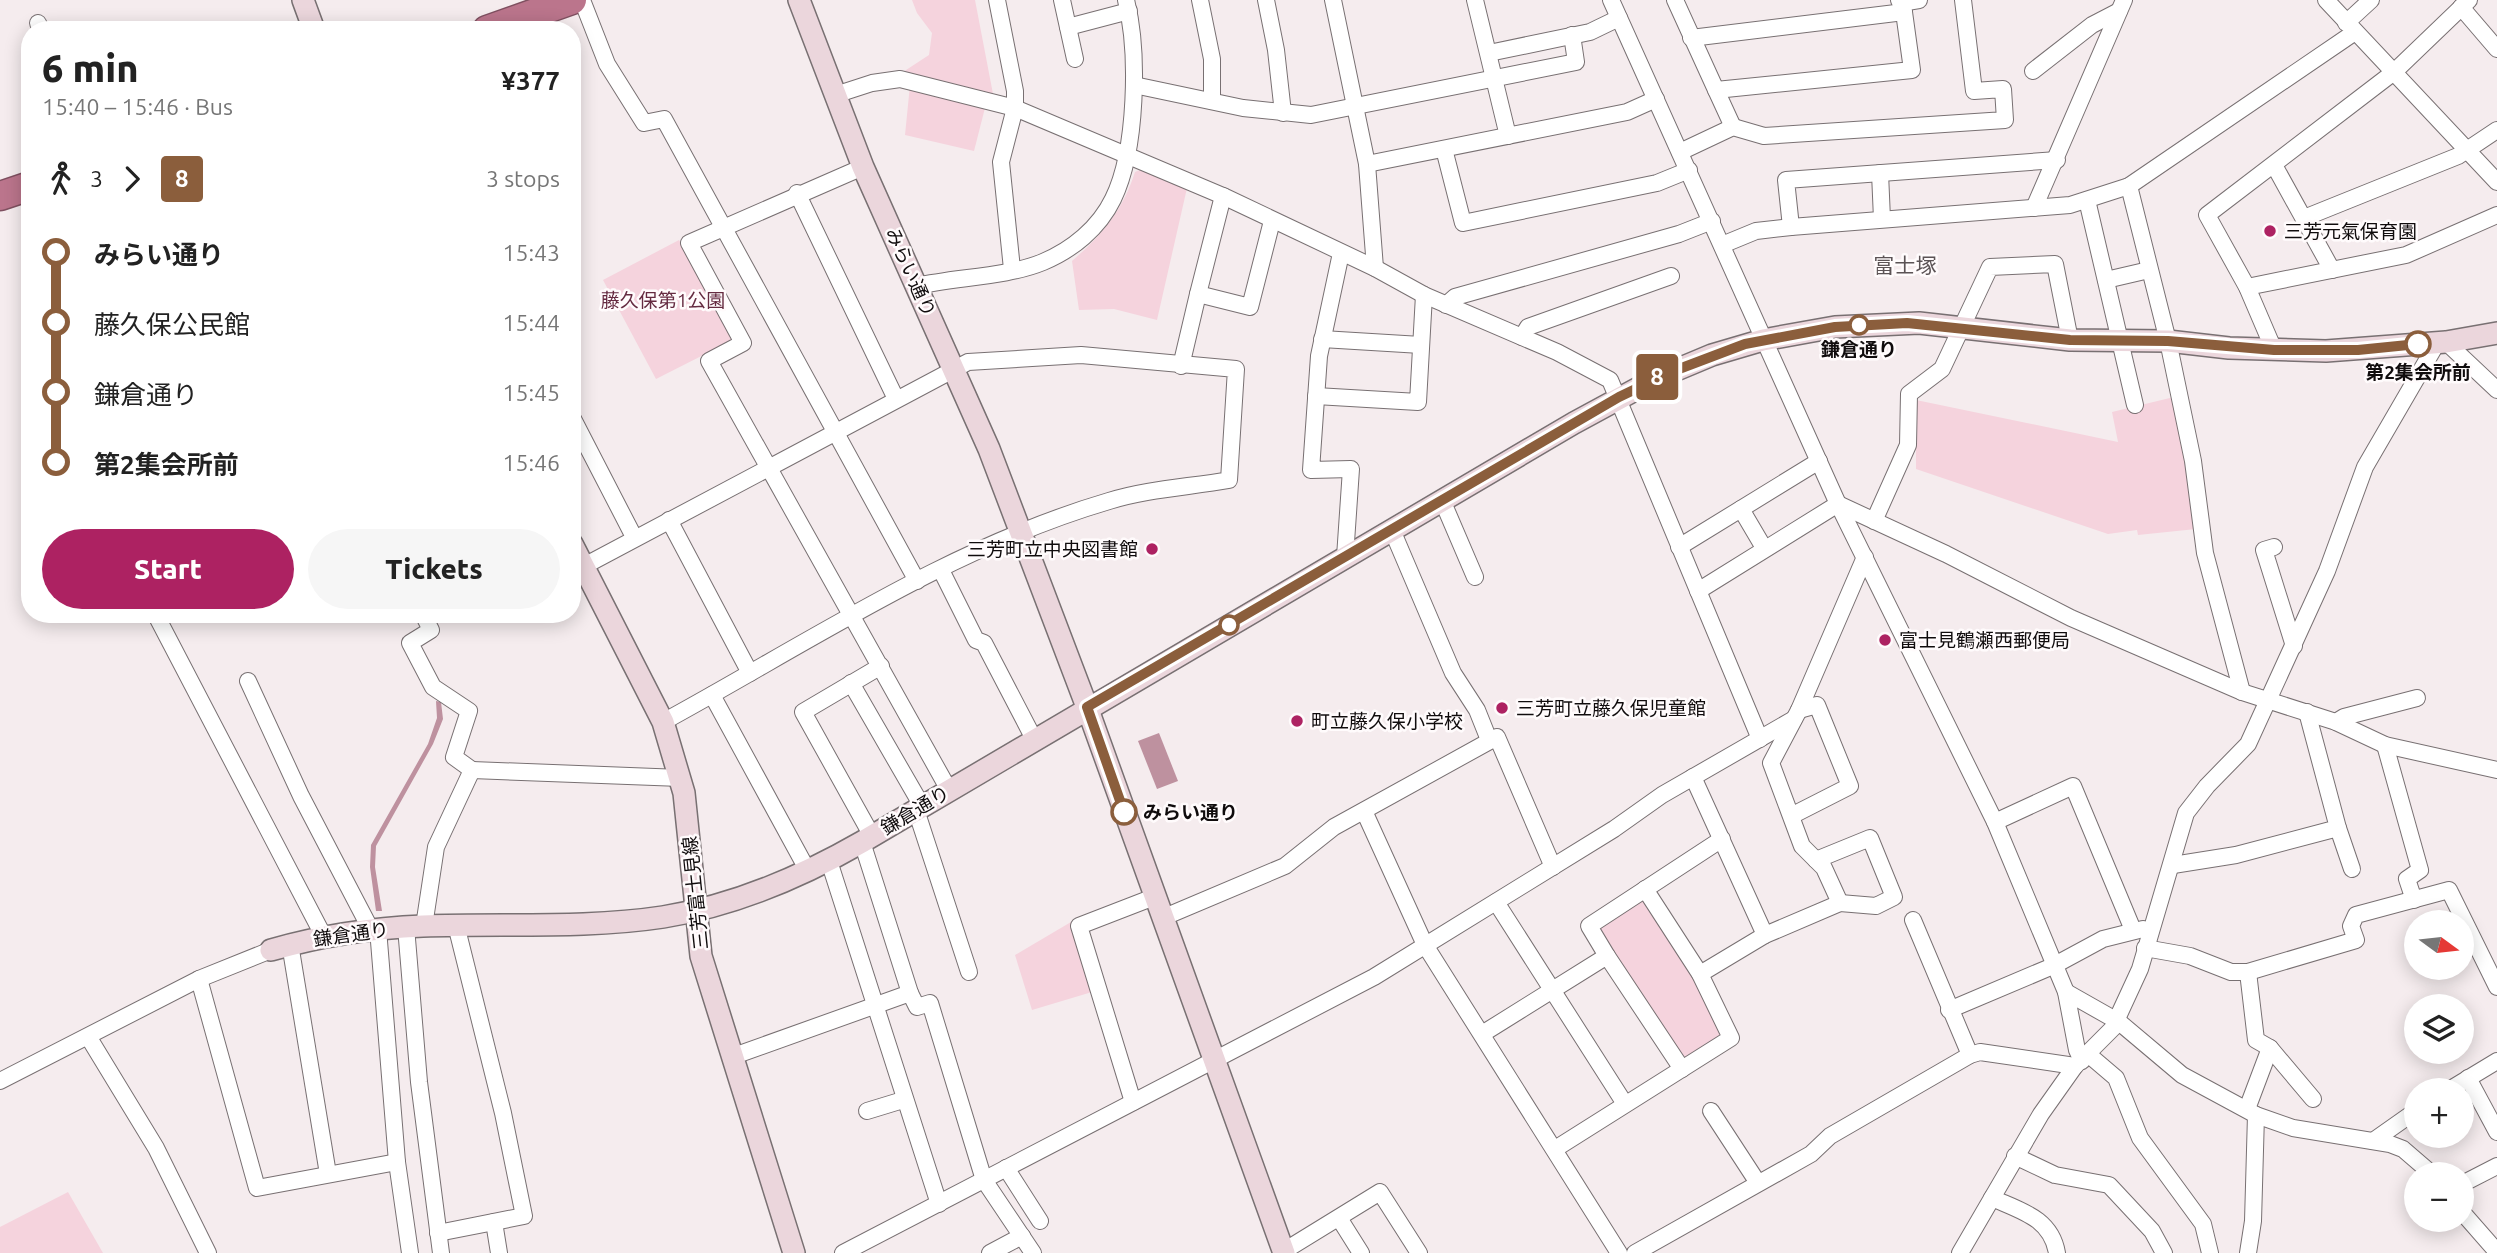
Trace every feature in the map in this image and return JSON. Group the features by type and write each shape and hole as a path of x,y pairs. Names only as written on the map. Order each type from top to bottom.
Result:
{"highway":[{"path":"502,21 523,8 572,0"},
{"path":"0,196 21,189"}],"street":[{"path":"303,0 311,21"},
{"path":"582,0 607,64 644,123 664,118 917,582"},
{"name":"みらい通り","path":"799,0 863,166 989,449 1018,532 1087,707 1284,1252"},
{"path":"997,0 1016,108 1001,162 1012,269"},
{"path":"1062,0 1075,60"},
{"path":"1200,0 1212,60 1212,101"},
{"path":"1266,0 1276,50 1283,113"},
{"path":"1333,0 1367,164 1375,268"},
{"path":"1475,0 1508,136"},
{"path":"1611,0 1838,504 1995,822 2066,992 2077,1050 2082,1061"},
{"path":"1675,0 1732,127"},
{"path":"1691,38 1919,0"},
{"path":"1680,152 1732,127 1764,136 2005,120 2003,89 1974,91 1963,0"},
{"path":"2326,0 2497,182"},
{"path":"1722,245 1756,232 1791,227 2034,208 2087,200 2129,186 2351,27 2371,0"},
{"path":"2274,350 2247,287 2207,215 2394,72 2465,3 2497,49"},
{"path":"917,286 1039,263 1061,253 1090,231 1112,200 1125,156 1134,85 1128,5 1068,27"},
{"path":"1716,90 1912,70 1901,5"},
{"path":"2033,71 2122,5"},
{"path":"2034,208 2122,5"},
{"path":"1489,53 1590,32 1619,18"},
{"path":"1134,85 1212,101 1311,115 1576,62 1572,35"},
{"path":"835,95 872,83 900,79 1016,108 1223,196 1375,268 1424,295 1522,337 1610,380 1760,739"},
{"path":"1367,164 1627,112 1656,99"},
{"path":"2304,218 2468,150 2497,130"},
{"path":"1444,149 1463,223 1657,183 1689,170"},
{"path":"1791,227 1786,180 2057,160"},
{"path":"2274,165 2332,270"},
{"path":"863,166 689,243 743,343 709,361 949,790"},
{"path":"1880,173 1882,219"},
{"path":"2129,186 2168,341 2193,461 2205,553 2242,692"},
{"path":"797,193 897,399"},
{"path":"1181,366 1223,196"},
{"path":"2087,200 2135,405"},
{"path":"2247,287 2406,255 2497,215"},
{"path":"1198,294 1250,307 1272,221"},
{"path":"1446,305 1455,297 1679,234 1712,221"},
{"path":"1341,253 1322,339 1311,470 1351,468 1345,557"},
{"path":"1874,521 1908,445 1909,394 1942,369 1990,267 2055,264 2070,340"},
{"path":"2106,280 2149,270"},
{"path":"1522,337 1528,327 1671,276"},
{"path":"1316,396 1418,402 1424,295"},
{"name":"鎌倉通り","path":"0,1081 89,1038 199,979 281,947 324,937 415,926 612,923 695,910 736,899 808,871 867,839 1087,707 1619,397 1702,359 1763,340 1863,325 1920,323 2070,340 2168,341 2274,350 2358,350 2442,342 2497,333"},
{"path":"1322,339 1421,345"},
{"path":"1959,1253 2015,1156 2082,1061 2118,1022 2146,948 2173,865 2186,813 2207,786 2248,744 2327,571 2365,467 2442,342 2497,390"},
{"path":"584,566 833,431 954,368 975,361 1081,355 1236,369 1229,480 1111,500 1018,532 853,616 663,722"},
{"path":"581,434 634,537"},
{"path":"1679,547 1819,461"},
{"path":"1443,500 1475,577"},
{"path":"1838,504 2071,618 2242,692 2336,722 2385,745 2497,770"},
{"path":"1698,591 1838,504"},
{"path":"1741,509 1764,548"},
{"path":"668,520 750,673"},
{"path":"1392,530 1453,673 1477,710 1489,740"},
{"path":"2274,547 2264,550 2294,646"},
{"path":"1839,903 1825,868 1802,846 1792,822 1793,815 1771,763 1796,715 1865,557"},
{"name":"三芳富士見線","path":"581,560 663,722 681,778 701,956 794,1253"},
{"path":"941,570 976,640 984,643 1034,739"},
{"path":"161,623 324,937"},
{"path":"428,623 431,630 410,643 438,691 469,710 454,757 472,770 681,778"},
{"path":"881,666 803,712 867,839 910,993 917,1007 930,1003 984,1180 1033,1253"},
{"path":"248,681 301,796 374,930 397,1162 410,1253"},
{"path":"851,683 919,808 969,972"},
{"path":"712,695 808,871"},
{"path":"2336,722 2344,717 2417,698"},
{"path":"843,1253 1374,977 1693,777 1817,705 1850,786 1793,815"},
{"path":"2307,712 2352,869"},
{"path":"1162,918 1285,866 1334,827 1497,737 1553,867"},
{"path":"2385,745 2420,870 2407,879 2414,900"},
{"path":"441,1253 422,1104 415,926 436,848 472,770"},
{"path":"1693,777 1765,935"},
{"path":"1995,822 2073,786 2133,930"},
{"path":"1364,811 1425,945 1619,1253"},
{"path":"2173,865 2235,855 2339,828"},
{"path":"1700,974 1765,935 1839,903 1876,906 1894,897 1870,838 1816,860"},
{"path":"1682,1069 1589,926 1721,839"},
{"path":"829,861 903,1100 939,1204"},
{"path":"1555,1149 1731,1038 1700,974 1645,889"},
{"path":"2146,948 2190,956 2231,972 2248,972 2356,940 2351,926 2356,915 2449,890 2497,987"},
{"path":"1133,1102 1079,926 1154,897"},
{"path":"1496,902 1625,1104"},
{"path":"1913,920 1970,1055"},
{"path":"438,1233 524,1216 503,1113 456,925"},
{"path":"1949,1010 2053,966 2080,949 2133,930 2150,929"},
{"path":"281,947 328,1174"},
{"path":"1482,1034 1607,956"},
{"path":"2248,972 2256,1040 2270,1048 2313,1099"},
{"path":"199,979 257,1188 397,1162"},
{"path":"2066,992 2118,1022 2182,1075 2252,1112 2293,1128 2373,1141 2403,1149 2418,1162"},
{"path":"731,1057 910,993"},
{"path":"89,1038 156,1148 208,1253"},
{"path":"2248,1253 2253,1221 2252,1112 2270,1048"},
{"path":"1635,1253 1811,1154 1830,1136 1970,1055 1980,1052 2082,1061 2116,1078 2140,1138 2203,1224 2210,1253"},
{"path":"2468,1078 2497,1060"},
{"path":"2474,1089 2497,1132"},
{"path":"867,1111 903,1100"},
{"path":"1711,1111 1758,1183"},
{"path":"2373,1141 2404,1119"},
{"path":"2015,1156 2055,1175 2109,1185 2152,1231 2164,1253"},
{"path":"2474,1178 2497,1166"},
{"path":"1006,1168 1040,1221"},
{"path":"1284,1252 1380,1192 1419,1253"},
{"path":"1992,1198 2034,1216 2047,1227 2055,1240 2057,1253"},
{"path":"1339,1218 1361,1253"},
{"path":"494,1222 499,1253"},
{"path":"2474,1226 2497,1252"},
{"path":"990,1253 1022,1236"}],"green space":[{"path":"912,0 975,0 993,94 903,72 929,55 932,33 917,13"},
{"path":"910,85 986,104 974,151 905,135"},
{"path":"1140,170 1187,188 1157,320 1114,309 1079,310 1072,261 1110,221 1118,210 1135,172"},
{"name":"藤久保第1公園","path":"679,240 733,336 731,341 656,379 603,280"},
{"path":"2174,397 2196,529 2138,535 2137,530 2108,534 1916,469 1916,400 2118,442 2112,412"},
{"path":"1640,899 1646,902 1694,977 1721,1031 1719,1040 1688,1060 1680,1057 1599,930 1602,924"},
{"path":"1071,922 1092,992 1032,1010 1015,955"},
{"path":"68,1192 103,1253 0,1253 0,1227"}],"shaded area":[{"path":"436,701 441,702 443,719 433,744 376,846 375,867 382,911 376,911 370,867 371,845 428,744 437,718"},
{"path":"1159,733 1178,781 1157,789 1138,741"}],"bus line":[{"name":"8","path":"1124,812 1087,707 1574,423 1657,378 1712,355 1794,333 1835,327 1907,323 2070,340 2168,341 2274,350 2358,350 2418,344"}],"place":[{"name":"三芳元氣保育園","path":"2270,231"},
{"name":"鎌倉通り","path":"1859,325"},
{"name":"第2集会所前","path":"2418,344"},
{"name":"三芳町立中央図書館","path":"1152,549"},
{"name":"富士見鶴瀬西郵便局","path":"1885,640"},
{"name":"三芳町立藤久保児童館","path":"1502,708"},
{"name":"町立藤久保小学校","path":"1297,721"},
{"name":"みらい通り","path":"1124,812"}],"district":[{"name":"富士塚","path":"1905,265"}]}
